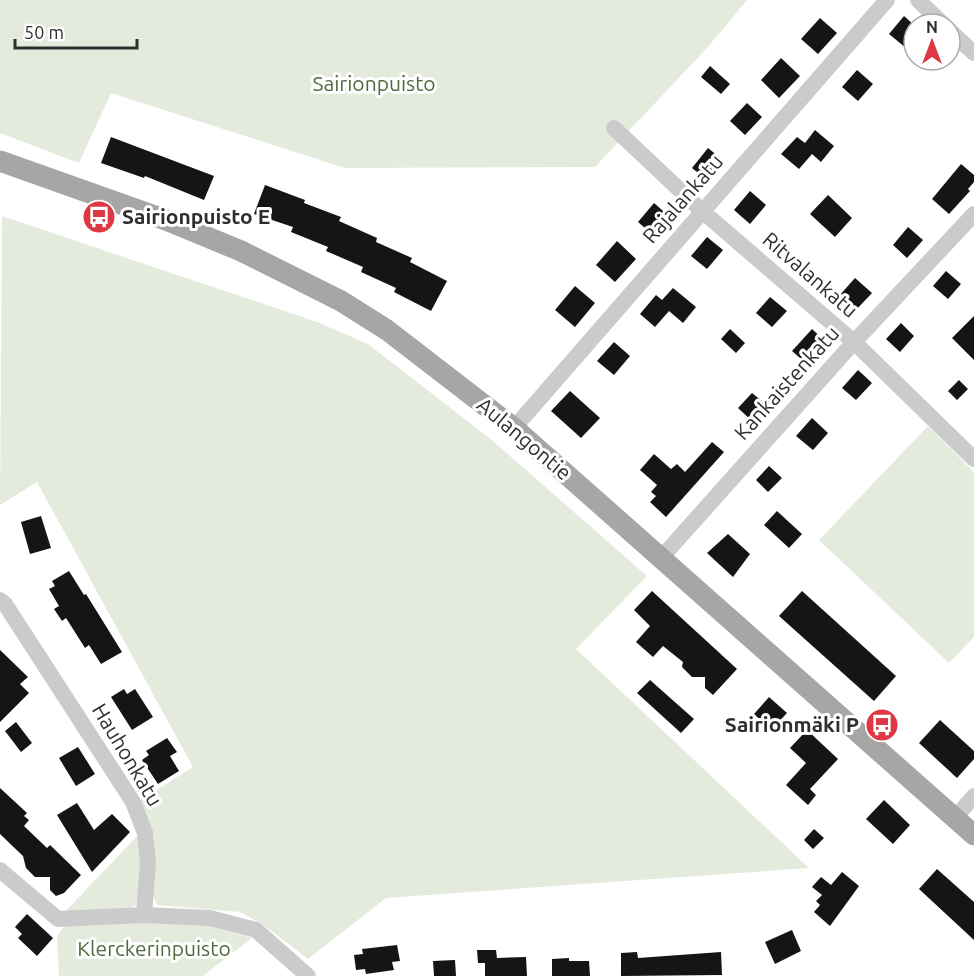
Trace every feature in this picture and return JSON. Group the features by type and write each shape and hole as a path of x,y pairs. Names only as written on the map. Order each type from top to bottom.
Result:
{"main road":[{"name":"Aulangontie","path":"0,164 166,220 281,269 341,301 387,330 514,428 974,835"}],"street":[{"name":"Rajalankatu","path":"514,428 887,0"},
{"path":"918,0 930,12"},
{"path":"962,42 974,53"},
{"name":"Ritvalankatu","path":"614,128 702,211 854,342 974,459"},
{"name":"Kankaistenkatu","path":"661,558 854,342 974,214"},
{"name":"Hauhonkatu","path":"0,600 5,604 133,802 146,833 148,862 144,915"},
{"path":"955,818 974,796"},
{"path":"0,870 58,919 144,915 210,918 256,930 308,976"}],"green space":[{"name":"Sairionpuisto","path":"0,0 747,0 707,48 595,167 345,168 111,93 79,163 0,133"},
{"path":"2,216 317,322 368,344 493,441 647,576 576,649 809,868 386,898 308,959 265,926 240,912 157,905 152,894 154,838 139,801 193,767 37,482 0,505"},
{"path":"928,426 974,472 974,637 949,663 819,540"},
{"path":"138,835 142,858 140,904 127,909 64,913"},
{"name":"Klerckerinpuisto","path":"146,922 205,925 252,938 203,976 59,976 57,938 64,925"}],"building":[{"path":"820,18 837,33 818,54 801,39"},
{"path":"902,18 902,45 889,34"},
{"path":"781,58 800,76 779,98 761,80"},
{"path":"710,66 730,84 721,94 701,77"},
{"path":"857,70 873,84 858,101 842,87"},
{"path":"747,103 762,117 745,135 730,121"},
{"path":"815,130 834,146 821,162 812,154 799,169 781,154 797,137 805,143"},
{"path":"111,137 214,176 204,200 145,176 144,178 101,163"},
{"path":"708,148 724,161 708,181 692,168"},
{"path":"961,164 974,175 974,182 968,189 970,191 949,214 932,199"},
{"path":"265,185 341,217 339,221 377,238 376,242 412,258 410,262 447,281 431,311 394,292 396,288 361,272 363,267 326,251 328,247 291,232 293,227 254,214"},
{"path":"750,191 766,205 750,224 734,210"},
{"path":"828,195 852,218 835,237 810,214"},
{"path":"654,203 670,217 654,236 638,222"},
{"path":"908,227 923,240 907,258 893,245"},
{"path":"707,237 723,250 707,269 691,256"},
{"path":"617,241 636,259 615,282 596,265"},
{"path":"946,271 961,284 948,299 933,286"},
{"path":"855,278 872,293 855,311 839,296"},
{"path":"575,286 595,303 575,327 555,310"},
{"path":"673,288 696,307 683,323 669,311 655,327 640,314 656,295 662,300"},
{"path":"770,297 787,311 772,327 756,313"},
{"path":"974,316 974,360 952,338"},
{"path":"901,323 914,336 900,352 886,339"},
{"path":"730,329 745,343 736,353 721,339"},
{"path":"812,329 827,343 807,364 792,351"},
{"path":"614,342 630,356 614,375 597,361"},
{"path":"858,370 872,383 856,400 842,388"},
{"path":"959,380 968,389 957,400 948,391"},
{"path":"570,391 600,418 581,438 551,411"},
{"path":"752,393 768,406 753,422 738,408"},
{"path":"812,418 828,433 813,450 796,436"},
{"path":"712,442 724,452 666,517 650,502 656,496 651,492 657,485 640,470 654,454 671,469 677,464 685,472"},
{"path":"769,466 782,478 768,492 756,480"},
{"path":"777,511 802,534 789,548 764,525"},
{"path":"41,516 51,548 30,554 21,522"},
{"path":"728,534 750,554 733,577 707,553"},
{"path":"69,571 122,652 101,664 89,645 85,648 66,618 62,621 54,609 59,606 49,589 55,586 52,581"},
{"path":"652,591 737,669 713,695 705,688 705,677 692,677 682,667 683,662 663,646 653,657 636,642 650,626 634,610"},
{"path":"802,591 896,676 874,701 779,616"},
{"path":"0,650 28,677 20,684 29,693 0,722"},
{"path":"650,680 694,719 681,733 637,693"},
{"path":"124,689 127,694 135,689 153,717 132,730 111,697"},
{"path":"769,697 787,713 771,730 754,714"},
{"path":"940,720 974,751 974,759 957,778 919,743"},
{"path":"16,722 32,743 21,752 5,731"},
{"path":"807,730 838,759 810,789 816,795 808,805 786,785 806,763 790,748"},
{"path":"167,738 177,752 170,756 179,771 158,784 142,760 149,755 146,751"},
{"path":"78,747 95,774 76,786 59,758"},
{"path":"0,788 27,813 24,816 29,820 24,826 47,848 50,845 81,875 64,893 56,896 50,890 50,877 35,877 26,868 23,856 0,834"},
{"path":"884,800 910,825 893,844 866,819"},
{"path":"77,803 94,830 112,814 130,832 92,872 57,815"},
{"path":"814,829 824,838 813,849 804,840"},
{"path":"937,869 974,902 974,940 919,889"},
{"path":"842,872 859,886 830,926 814,912 820,905 816,901 822,895 812,887 821,877 831,885"},
{"path":"27,914 53,938 37,956 18,938 22,934 15,927"},
{"path":"792,930 801,951 775,964 765,942"},
{"path":"397,945 400,961 392,962 394,970 366,974 365,969 356,970 354,955 363,954 362,949"},
{"path":"477,950 496,950 497,958 526,957 527,976 485,976 485,963 478,963"},
{"path":"637,952 638,958 721,952 722,975 621,976 621,953"},
{"path":"569,958 569,961 589,961 590,976 552,976 552,959"},
{"path":"455,960 456,976 434,976 433,961"}],"place":[{"name":"Sairionpuisto E","path":"99,217"},
{"name":"Sairionmäki P","path":"882,725"}]}
